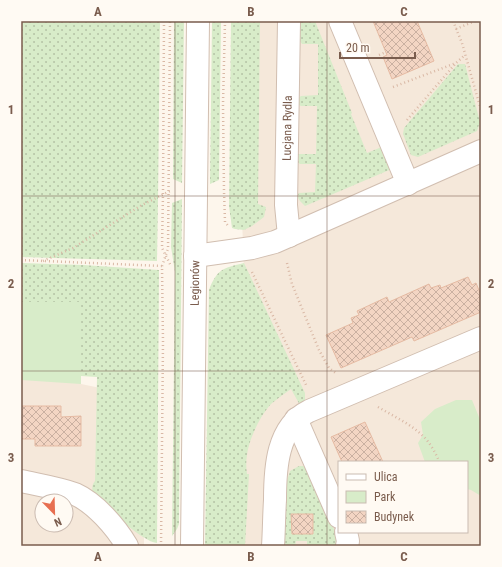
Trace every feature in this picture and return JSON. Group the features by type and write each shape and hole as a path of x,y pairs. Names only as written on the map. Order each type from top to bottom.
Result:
{"street":[{"name":"Legionów","path":"192,546 198,21"},
{"name":"Lucjana Rydla","path":"289,21 286,205 289,236"},
{"path":"340,21 408,184"},
{"path":"195,256 239,251 270,243 481,151"},
{"path":"274,546 275,474 282,444 287,431 296,419 302,414 481,338"},
{"path":"296,419 338,515"},
{"path":"21,481 57,489 76,495 85,500 111,524 122,538 126,546"},
{"path":"346,533 348,541 347,546"}],"path":[{"path":"164,21 162,248 171,266"},
{"path":"161,546 163,342 162,266 168,248 170,21"},
{"path":"225,21 223,104 226,222"},
{"path":"453,21 462,42 481,110"},
{"path":"456,29 475,21"},
{"path":"403,125 456,63 465,55"},
{"path":"389,89 456,63"},
{"path":"42,261 73,248 142,205 169,191"},
{"path":"289,236 287,263 292,284 319,350 329,368 343,378 345,384 353,392 423,435 439,461"},
{"path":"239,251 248,264 309,391"},
{"path":"21,260 162,266"}],"shaded area":[{"path":"235,21 481,21 481,546 235,546 246,330"},
{"path":"21,302 81,384 144,397 144,546 21,546"}],"green space":[{"path":"21,21 160,21 157,261 21,257"},
{"path":"174,21 184,21 182,183 173,179"},
{"path":"212,21 221,21 219,180 210,184"},
{"path":"231,21 260,21 258,204 266,207 264,217 244,230 232,228 229,206"},
{"path":"299,21 315,21 367,153 384,146 394,168 305,206 297,196 299,193 315,192 316,164 300,164 297,162 297,155 316,154 317,106 301,106 299,105 298,98 301,96 318,95 318,44 302,44 299,40"},
{"path":"458,64 465,64 480,122 477,131 418,157 411,155 403,134 404,128"},
{"path":"182,199 179,524 172,536 175,272 171,247 172,203"},
{"path":"21,263 159,270 157,543 142,537 93,495 92,487 95,481 97,377 81,376 81,302 21,302"},
{"path":"244,263 305,393 305,405 301,407 291,389 271,404 259,421 253,435 246,460 247,474 249,474 245,546 205,546 209,290 215,278 222,270"},
{"path":"21,302 81,302 81,384 21,380"},
{"path":"456,400 472,400 481,422 481,496 468,489 468,461 425,461 418,443 423,435 421,422 435,409"},
{"path":"299,466 307,467 337,536 337,546 307,546 307,541 296,541 295,546 283,546 287,481 290,471"}],"building":[{"path":"373,21 417,21 434,61 392,79 383,57 387,55"},
{"path":"468,277 472,285 476,283 481,295 481,312 414,341 412,337 341,368 326,335 353,323 351,318 359,315 357,311 387,297 389,302 429,284 431,288 440,285 441,288"},
{"path":"21,406 61,406 61,417 81,416 81,446 35,446 35,439 21,439"},
{"path":"365,422 383,461 342,461 331,437"},
{"path":"291,514 313,514 313,534 292,534"}]}
